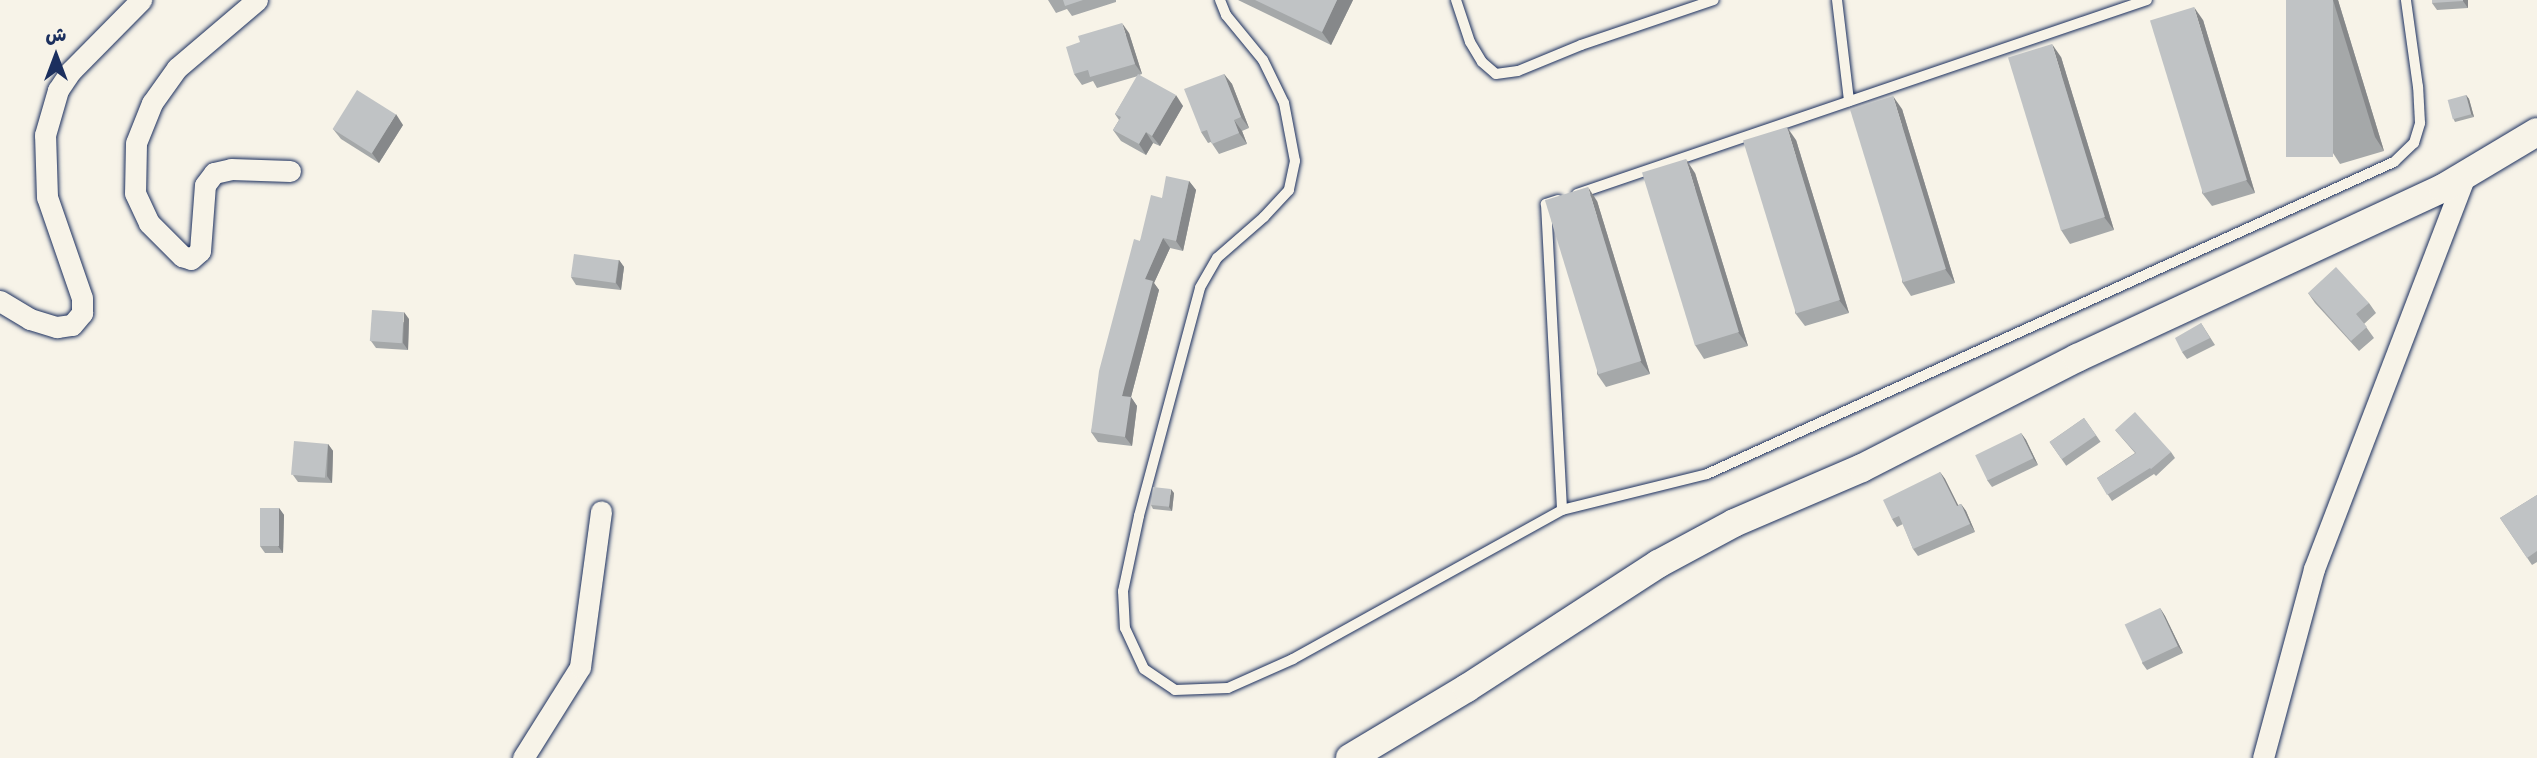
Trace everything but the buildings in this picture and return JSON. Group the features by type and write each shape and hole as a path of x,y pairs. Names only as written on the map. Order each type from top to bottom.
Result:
{"main road":[{"path":"1350,758 1467,688 1658,564 1734,523 1862,468 2077,358 2443,188 2537,132"}],"street":[{"path":"0,301 30,319 57,327 72,324 82,313 82,298 47,197 45,135 58,90 71,71 141,0"},
{"path":"257,0 177,68 152,103 136,143 135,193 149,223 182,256 191,259 200,251 205,185 214,173 231,169 290,171"},
{"path":"2263,758 2314,569 2466,174"},
{"path":"523,758 579,667 601,511"}],"lane":[{"path":"1220,0 1226,15 1263,60 1284,103 1295,161 1289,190 1264,217 1217,258 1200,288 1139,516 1123,591 1125,628 1144,669 1175,690 1228,688 1293,659 1562,510 1707,474 2394,162 2414,143 2420,123 2406,0"},
{"path":"1455,0 1470,42 1482,62 1496,74 1518,71 1581,45 1714,0"},
{"path":"1837,0 1849,101"},
{"path":"1562,510 1546,204 2147,0"}]}
